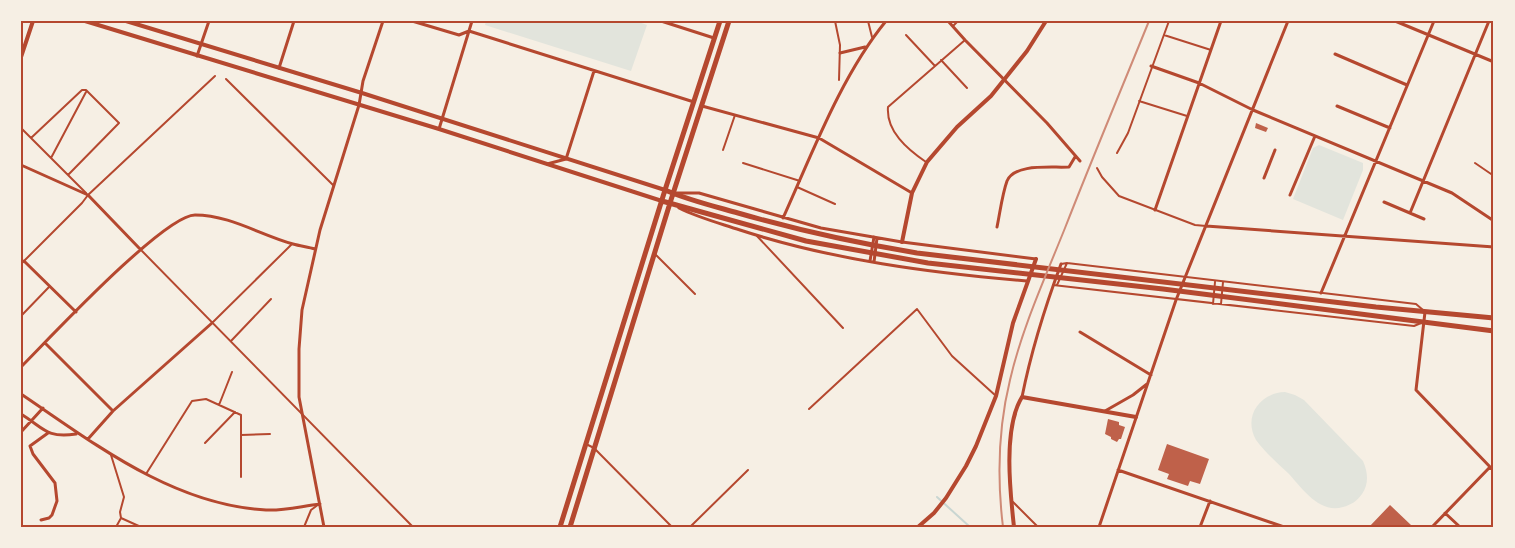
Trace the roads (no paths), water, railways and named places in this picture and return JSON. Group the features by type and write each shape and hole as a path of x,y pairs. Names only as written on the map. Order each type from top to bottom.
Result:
{"main road":[{"path":"560,527 720,21"},
{"path":"570,527 673,193 729,21"},
{"path":"665,190 704,204 792,229 864,244 1376,307 1494,318"},
{"path":"662,200 806,241 928,262 1494,330"}],"street":[{"path":"21,57 33,21"},
{"path":"85,21 439,129 662,200"},
{"path":"126,21 362,93 665,190"},
{"path":"197,56 209,21"},
{"path":"279,68 294,21"},
{"path":"324,527 299,397 299,349 302,310 315,249 359,105 363,81 383,21"},
{"path":"412,21 459,35 469,31 694,102"},
{"path":"439,129 472,21"},
{"path":"661,21 714,38"},
{"path":"783,218 819,138 866,47 886,21"},
{"path":"948,21 964,40 1047,123 1080,162"},
{"path":"902,242 912,193 927,162 957,127 991,96 1040,33 1046,21"},
{"path":"1155,210 1221,21"},
{"path":"1099,527 1176,300 1288,21"},
{"path":"1395,21 1494,62"},
{"path":"1321,293 1434,21"},
{"path":"1410,213 1489,21"},
{"path":"840,53 866,47"},
{"path":"1335,54 1407,85"},
{"path":"1151,66 1199,82 1253,110 1452,192 1494,221"},
{"path":"566,159 594,71"},
{"path":"702,106 819,138 912,193"},
{"path":"1337,106 1390,128"},
{"path":"1290,195 1315,136"},
{"path":"1264,178 1275,150"},
{"path":"997,227 1008,181 1013,173 1023,168 1069,168 1075,157"},
{"path":"547,164 566,159"},
{"path":"21,165 88,195 140,249"},
{"path":"673,193 699,193 820,228 875,238 1036,260 1027,281 1009,338 996,396 966,466 939,507 918,527"},
{"path":"1384,202 1424,219"},
{"path":"670,203 697,217 757,236 839,256 963,276 1027,281"},
{"path":"21,367 140,249 172,224 191,215 206,216 232,222 292,244 315,249"},
{"path":"1206,226 1494,247"},
{"path":"872,261 875,238"},
{"path":"23,262 76,312"},
{"path":"1014,527 1009,454 1014,415 1022,397 1026,375 1061,264"},
{"path":"1425,311 1416,390 1494,471"},
{"path":"88,440 113,412 212,323"},
{"path":"1080,332 1151,375"},
{"path":"45,343 113,412"},
{"path":"1105,411 1133,395 1148,383"},
{"path":"21,394 111,455 179,490 226,506 268,510 320,504"},
{"path":"1022,397 1136,417"},
{"path":"21,432 43,408"},
{"path":"21,414 48,433 59,436 78,434"},
{"path":"41,520 49,518 55,509 57,500 55,482 30,446 48,433"},
{"path":"1432,527 1490,467"},
{"path":"1118,470 1284,527"},
{"path":"1200,527 1210,501"},
{"path":"1445,513 1460,527"}],"lane":[{"path":"835,21 840,53 840,80"},
{"path":"868,21 872,37"},
{"path":"953,26 958,21"},
{"path":"1117,153 1128,133 1169,21"},
{"path":"906,35 935,66"},
{"path":"1164,35 1211,50"},
{"path":"927,162 912,152 896,134 888,122 888,106 964,40"},
{"path":"941,60 967,88"},
{"path":"23,262 88,195 215,76"},
{"path":"226,79 333,185"},
{"path":"31,138 82,90 86,90"},
{"path":"68,175 119,123 86,90"},
{"path":"51,158 86,90"},
{"path":"1139,100 1187,117"},
{"path":"723,150 735,115"},
{"path":"21,128 88,195"},
{"path":"742,163 800,181"},
{"path":"1475,163 1494,176"},
{"path":"1097,168 1102,177 1119,196 1195,225 1206,226"},
{"path":"797,187 835,204"},
{"path":"757,236 842,328"},
{"path":"212,323 292,244"},
{"path":"140,249 413,527"},
{"path":"654,254 694,294"},
{"path":"1067,262 1055,285 1414,326 1424,322"},
{"path":"1061,264 1067,262 1185,278 1416,304 1425,311"},
{"path":"1213,304 1215,281"},
{"path":"1221,305 1223,282"},
{"path":"21,316 50,286"},
{"path":"231,341 271,299"},
{"path":"809,409 917,309 952,356 996,396"},
{"path":"219,404 232,372"},
{"path":"146,474 192,401 206,399 241,415 241,477"},
{"path":"205,443 235,412"},
{"path":"241,435 270,434"},
{"path":"586,444 594,448 672,527"},
{"path":"111,455 124,497 120,512 121,518 116,527"},
{"path":"690,527 748,470"},
{"path":"1011,500 1038,527"},
{"path":"304,527 311,510 320,504"},
{"path":"121,518 141,527"}],"waterway":[{"path":"937,497 970,527"}],"railway":[{"path":"1003,527 999,472 1001,435 1006,398 1015,361 1034,303 1149,21"}]}
